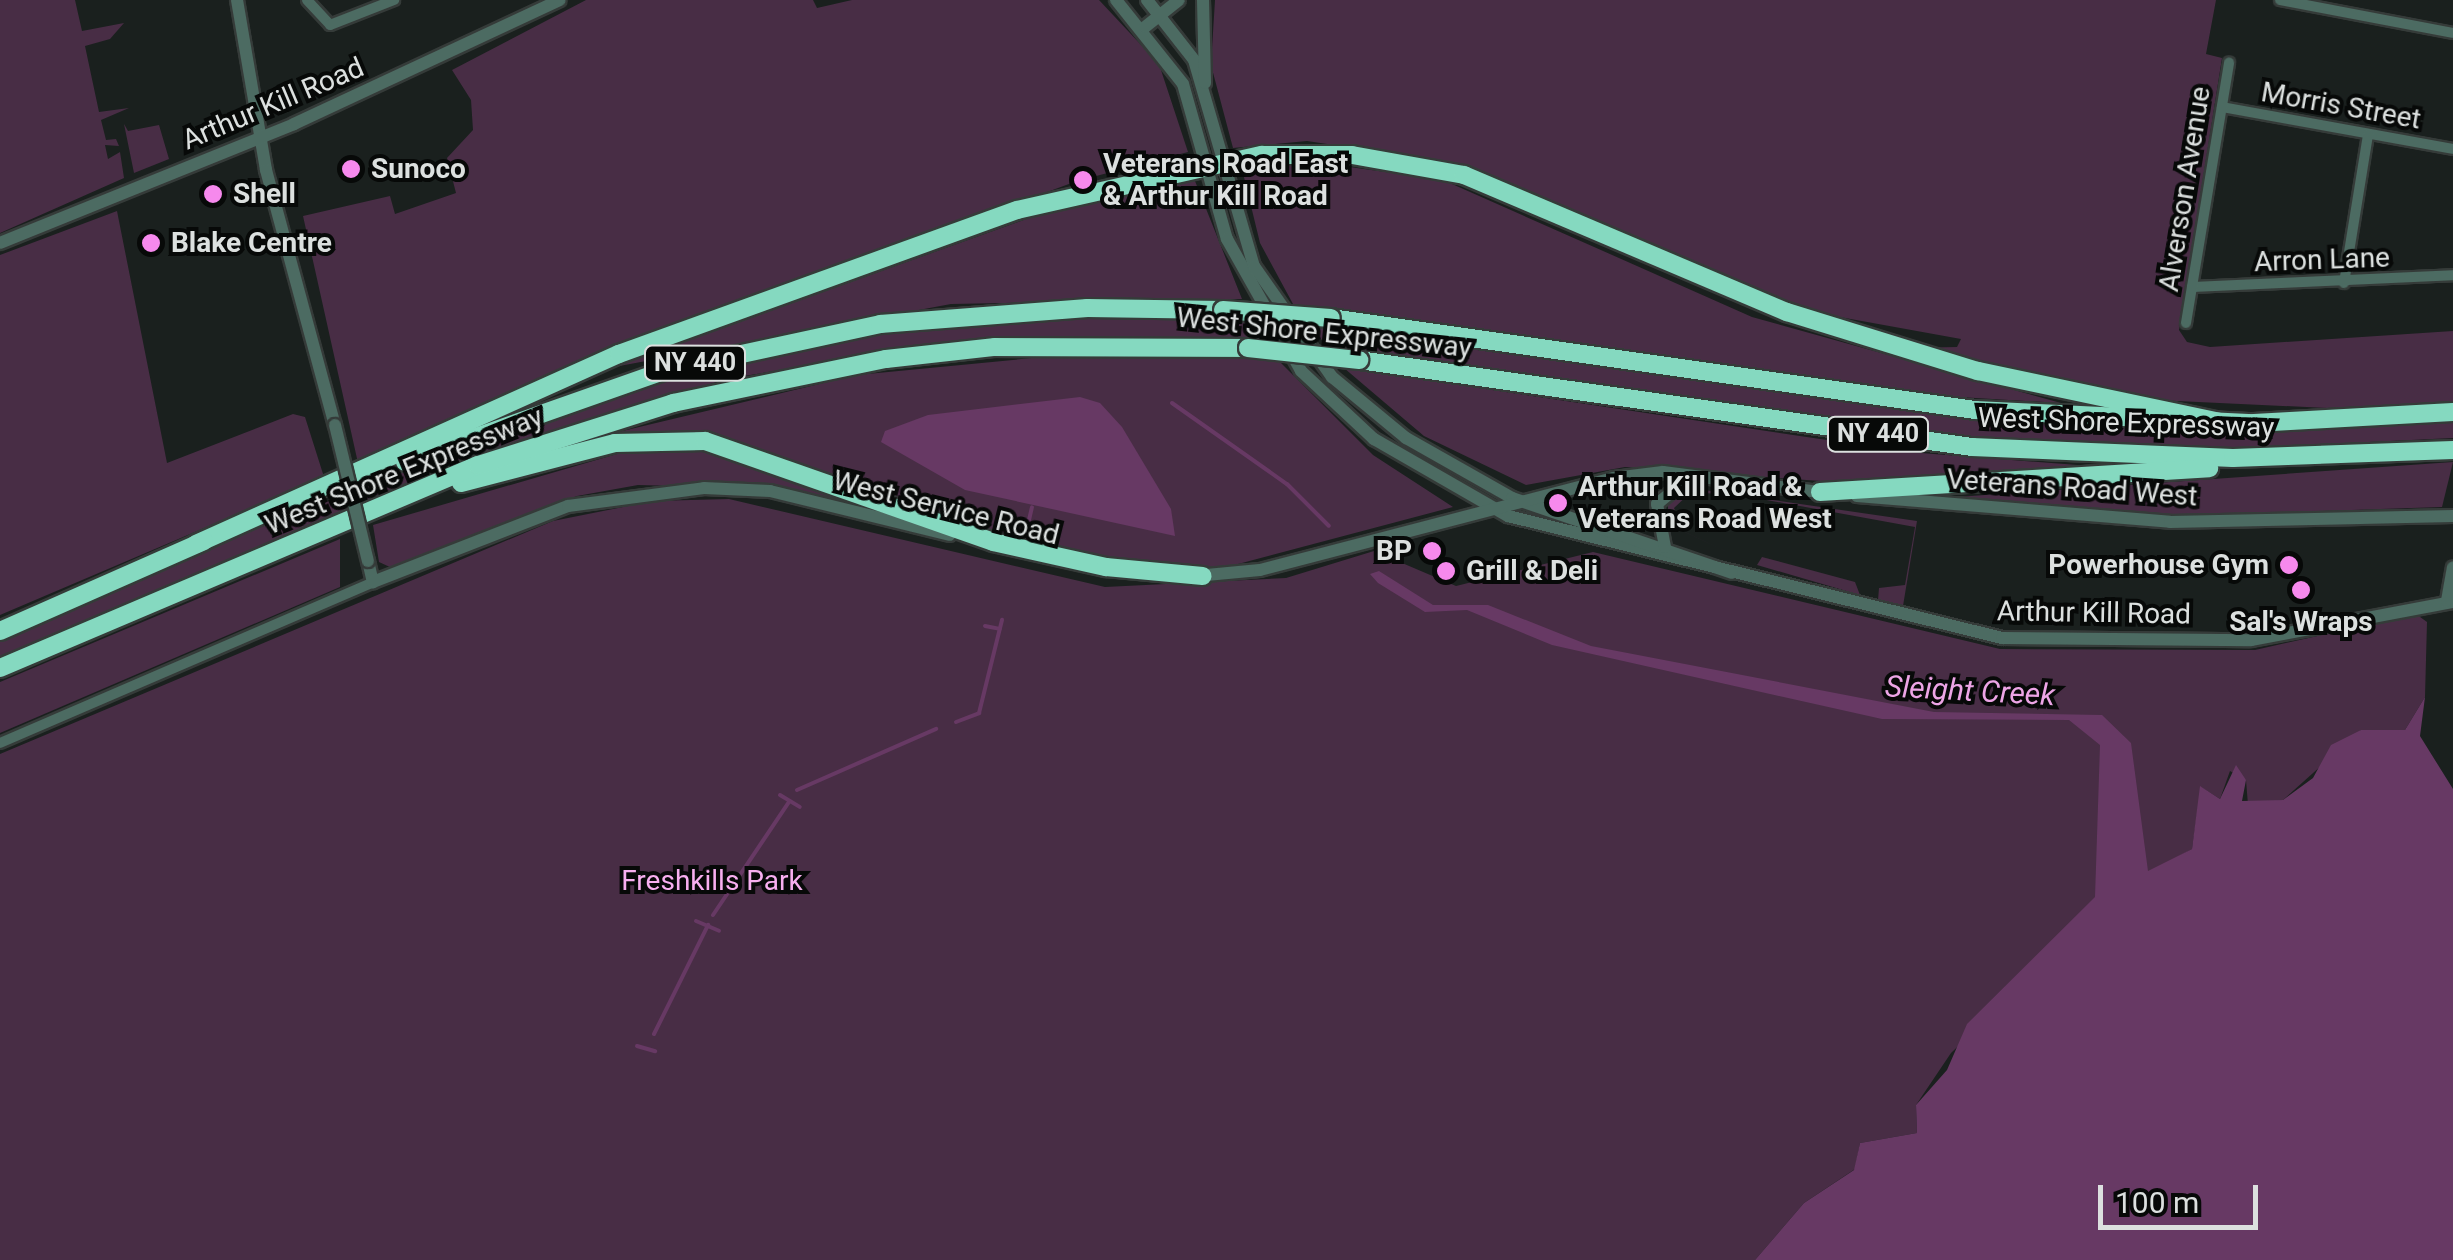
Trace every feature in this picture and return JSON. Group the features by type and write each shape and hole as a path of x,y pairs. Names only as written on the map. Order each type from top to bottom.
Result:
{"highway":[{"path":"196,544 619,354 1017,210 1213,164 1352,156 1464,176 1787,312 1978,372 2219,422"},
{"name":"West Shore Expressway","path":"0,630 196,544 562,402 769,345 986,313 1222,310 1331,318 1873,400 2219,422 2453,412"},
{"name":"West Shore Expressway","path":"0,668 478,465 778,378 995,348 1248,348 1359,360 1972,447 2233,458 2453,450"},
{"path":"324,532 520,466 664,438 744,449 1054,558 1203,576"},
{"path":"1820,492 2401,454"}],"street":[{"path":"0,743 373,582 261,138 237,0"},
{"path":"307,0 330,25 394,0"},
{"name":"Arthur Kill Road","path":"0,243 261,138 560,0"},
{"path":"1116,0 1145,27 1183,84 1213,164"},
{"path":"1147,0 1164,15 1206,96"},
{"path":"1145,27 1179,0"},
{"path":"1203,0 1213,164"},
{"path":"2280,0 2453,33"},
{"name":"Alverson Avenue","path":"2186,323 2229,63"},
{"name":"Morris Street","path":"2222,107 2453,149"},
{"path":"2344,284 2368,134"},
{"name":"Arthur Kill Road","path":"1213,164 1254,266 1332,377 1406,438 1512,498 1665,546 1737,578"},
{"name":"Arthur Kill Road","path":"1213,164 1246,283 1301,371 1374,438 1486,506 1737,578 1939,629 2027,640 2251,640 2450,602"},
{"name":"Arron Lane","path":"2192,286 2344,284 2453,276"},
{"name":"Veterans Road West","path":"1512,498 1663,472 1820,492 2170,522 2453,516"},
{"path":"1665,546 1656,523 1666,488 1714,476"},
{"name":"West Service Road","path":"373,582 568,506 704,488 788,495 1067,564 1203,576 1294,562 1512,498"},
{"path":"2450,602 2453,568"}],"green space":[{"path":"0,0 75,0 82,31 124,23 110,39 85,46 99,112 129,108 101,120 106,140 116,139 119,146 105,145 108,159 120,152 124,178 0,233"},
{"path":"586,0 813,0 817,8 852,0 1099,0 1159,64 1188,152 1077,181 553,374 358,463 303,216 390,196 395,214 456,193 447,158 473,130 471,100 452,70"},
{"path":"1215,0 2216,0 2206,54 2222,58 2179,330 2187,342 2210,347 2453,331 2453,402 2327,408 2156,400 1910,348 1957,347 1961,339 1790,308 1448,162 1307,141 1233,148 1211,65"},
{"path":"124,124 128,131 159,125 169,159 134,173"},
{"path":"1321,163 1443,180 1752,317 2061,403 1942,396 1293,304 1260,243 1242,169"},
{"path":"1193,176 1242,299 951,304 614,367 1029,218"},
{"path":"117,211 167,463 293,414 305,417 324,477 0,615 0,255"},
{"path":"1094,314 1250,321 1260,340 970,339 726,379 520,444 0,662 0,641 207,548 611,392 840,337"},
{"path":"1311,327 1960,417 2262,431 2453,422 2453,438 2204,450 1967,438 1326,345"},
{"path":"1105,351 1278,360 1373,455 1453,507 1223,568 1115,563 931,514 738,444 614,433 857,375"},
{"path":"1344,368 1908,452 2142,470 1892,486 1625,467 1526,485 1424,436"},
{"path":"707,446 896,516 792,489 638,485 577,496 392,568 379,562 373,525 634,449"},
{"path":"2453,462 2442,507 2138,517 1929,499"},
{"path":"1691,489 1743,494 1690,493 1674,508 1683,531 1742,559 1668,524 1668,503"},
{"path":"1745,496 1917,521 1903,606 1878,600 1879,588 1905,585 1915,527"},
{"name":"Freshkills Park","path":"729,499 1105,587 1286,578 1374,551 1456,586 1593,552 2000,649 2255,650 2416,614 2427,622 2425,697 2405,730 2361,730 2283,800 2248,805 2246,780 2230,771 2220,799 2201,787 2192,849 2121,889 1951,1053 1916,1105 1917,1133 1860,1143 1855,1169 1804,1203 1755,1260 0,1260 0,754 553,521 653,501"},
{"path":"340,539 340,587 0,733 0,682"},
{"path":"1762,557 1855,582 1860,595 1757,565"}],"shaded area":[{"path":"1080,397 1100,403 1122,427 1171,509 1175,536 965,490 881,442 885,431 928,415"},
{"path":"1379,571 1433,605 1488,605 1591,646 1934,712 2102,715 2131,743 2148,871 2192,849 2200,786 2220,799 2236,765 2246,780 2242,801 2283,800 2313,778 2331,745 2361,730 2405,730 2425,697 2420,736 2453,789 2453,1260 1755,1260 1804,1203 1854,1170 1860,1143 1917,1133 1916,1105 1947,1070 1967,1024 2095,897 2100,745 2069,720 1882,719 1552,645 1467,610 1425,612 1378,583 1370,574"}],"waterway":[{"name":"Sleight Creek","path":"1172,403 1287,484 1329,526"},
{"path":"1029,520 1032,507"},
{"path":"956,722 979,713 1002,620"},
{"path":"985,626 1000,629"},
{"path":"797,790 936,729"},
{"path":"780,795 800,807"},
{"path":"713,915 789,802"},
{"path":"696,921 719,931"},
{"path":"654,1034 708,925"},
{"path":"637,1046 655,1051"}],"place":[{"name":"Sunoco","path":"351,169"},
{"name":"Veterans Road East & Arthur Kill Road","path":"1083,180"},
{"name":"Shell","path":"213,194"},
{"name":"Blake Centre","path":"151,243"},
{"name":"Arthur Kill Road & Veterans Road West","path":"1558,503"},
{"name":"BP","path":"1432,551"},
{"name":"Powerhouse Gym","path":"2289,565"},
{"name":"Grill & Deli","path":"1446,571"},
{"name":"Sal's Wraps","path":"2301,590"}]}
